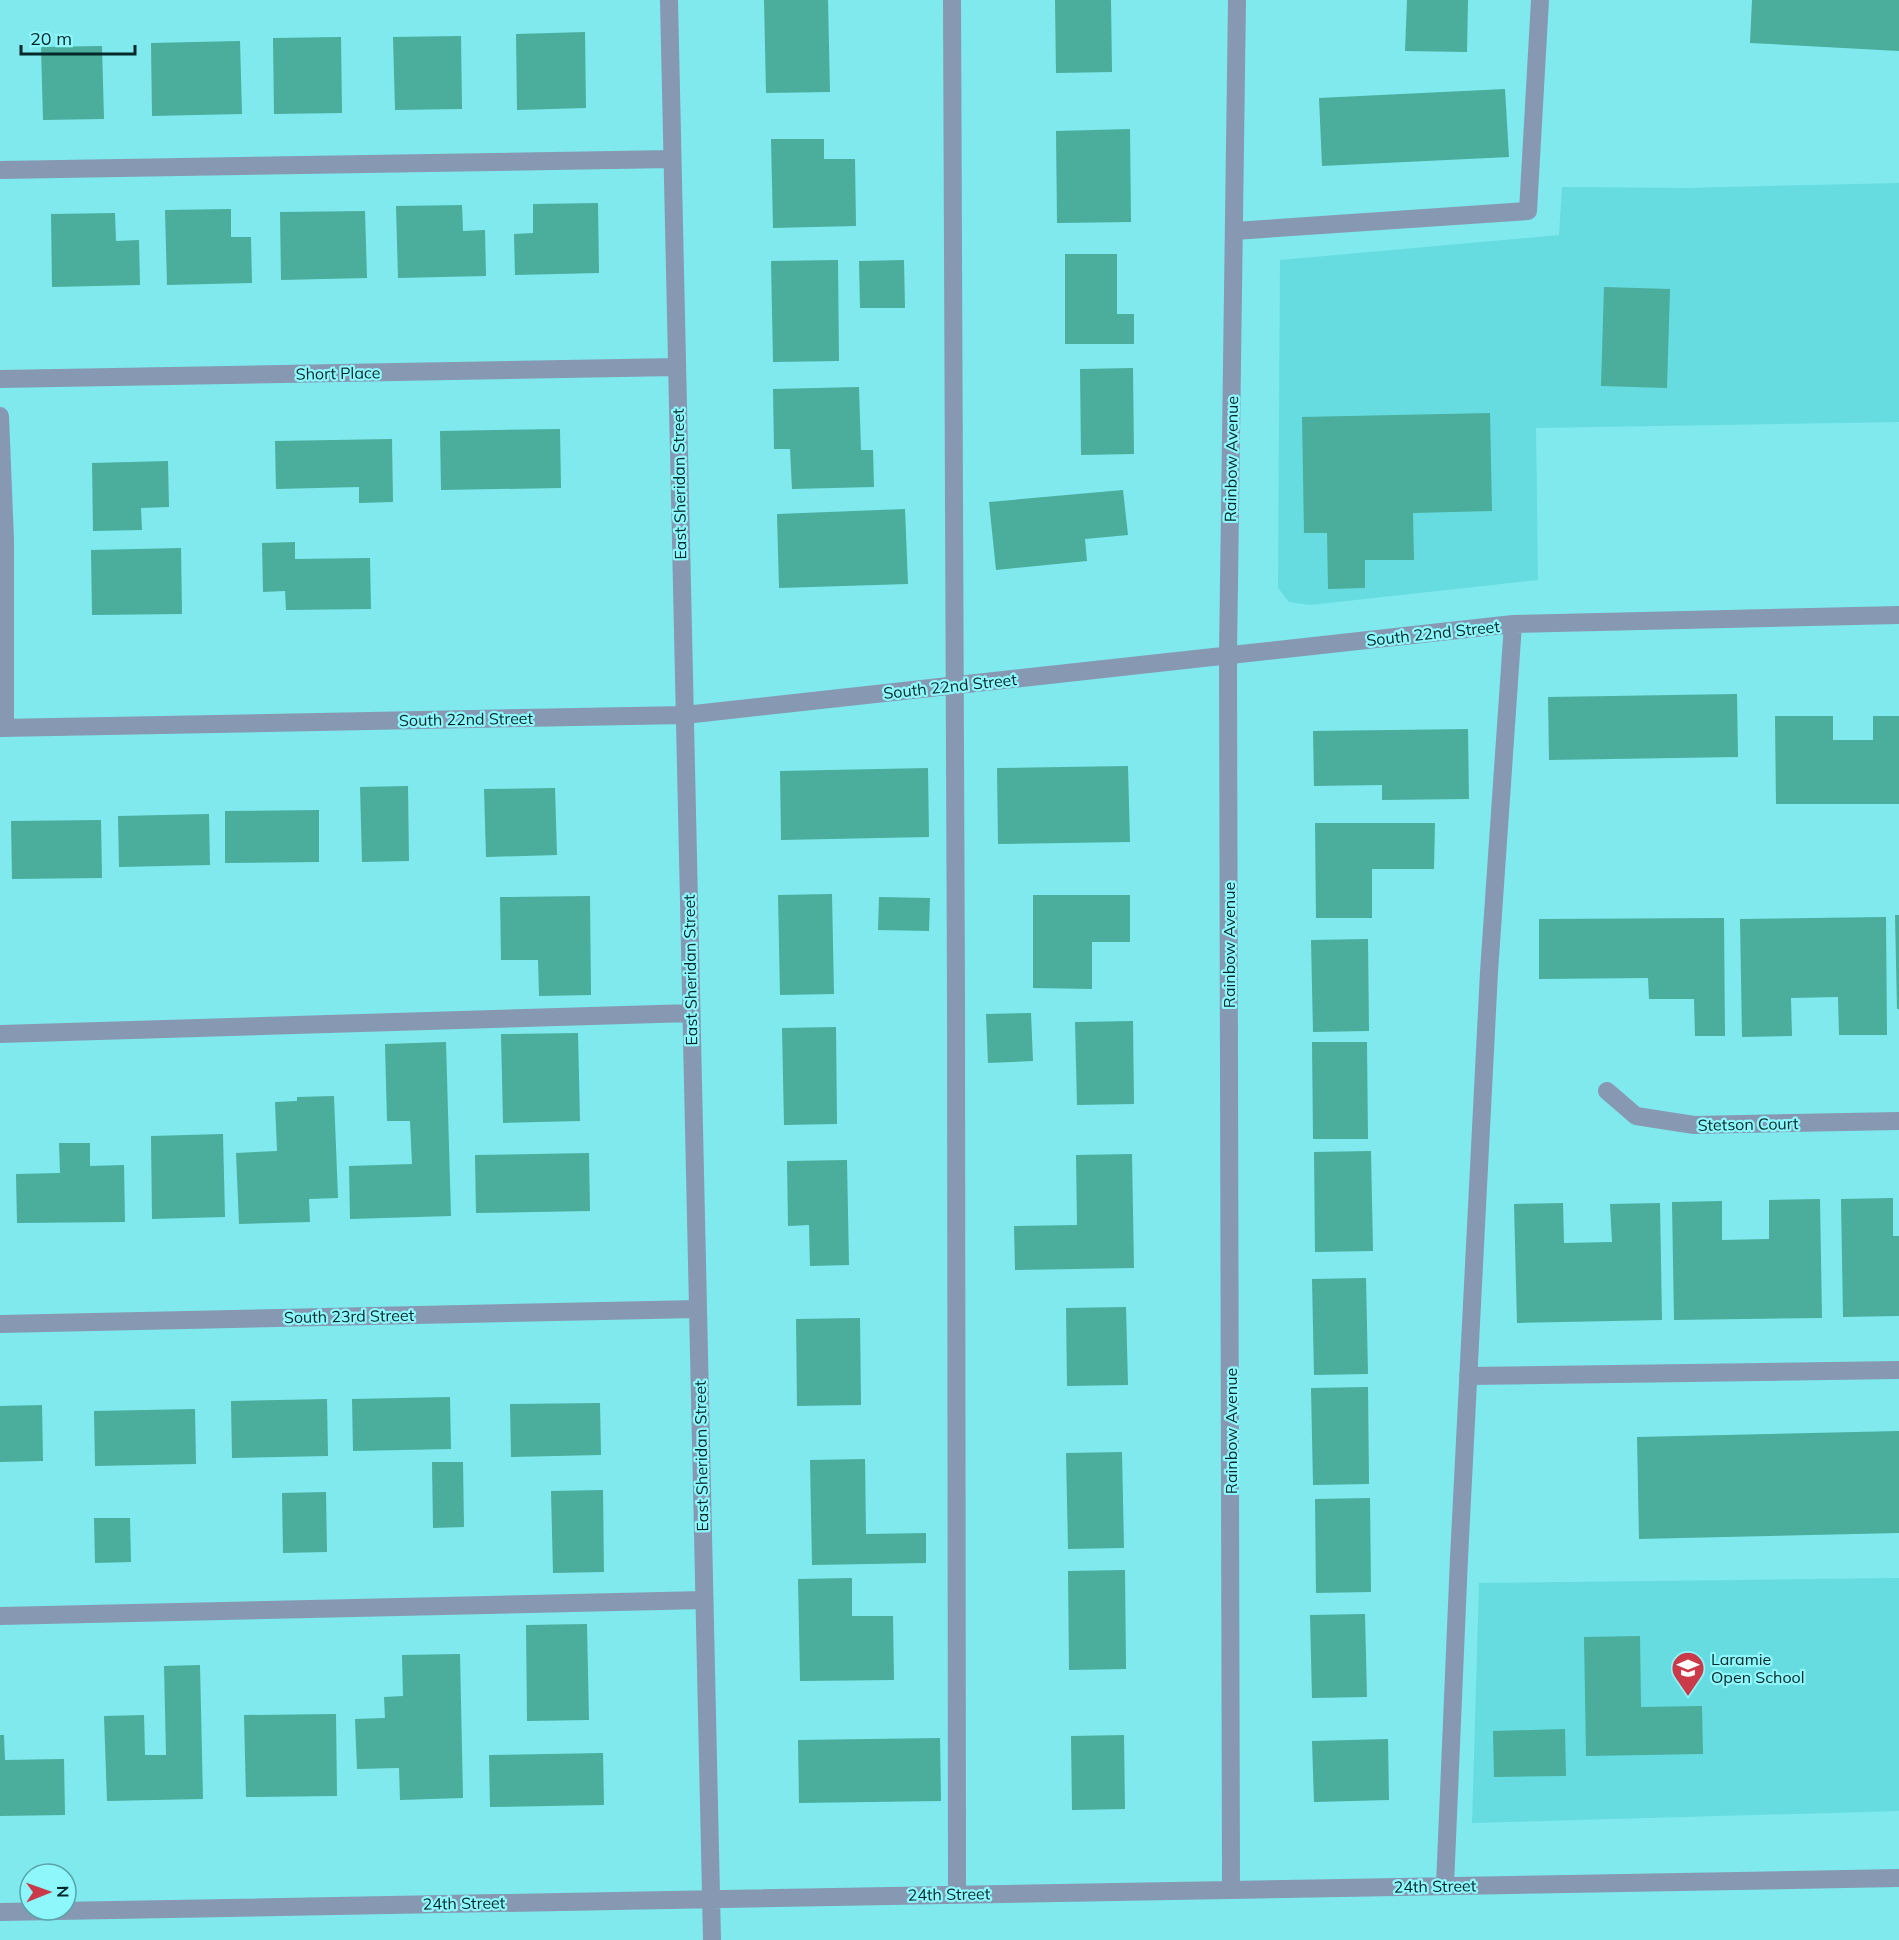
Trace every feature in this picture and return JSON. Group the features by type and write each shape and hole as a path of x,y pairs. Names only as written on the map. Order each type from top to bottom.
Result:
{"street":[{"name":"East Sheridan Street","path":"669,0 712,1940"},
{"path":"952,0 957,1894"},
{"name":"Rainbow Avenue","path":"1232,1890 1228,656 1237,0"},
{"path":"1234,231 1528,211 1540,0"},
{"path":"0,170 672,159"},
{"name":"Short Place","path":"0,379 677,367"},
{"path":"0,416 5,540 3,728"},
{"name":"South 22nd Street","path":"3,728 685,715 1513,624 1899,615"},
{"path":"1446,1885 1468,1376 1489,972 1513,624"},
{"path":"0,1034 691,1013"},
{"name":"Stetson Court","path":"1607,1091 1636,1116 1694,1125 1899,1121"},
{"name":"South 23rd Street","path":"0,1324 698,1309"},
{"path":"1468,1376 1899,1370"},
{"path":"0,1616 704,1600"},
{"name":"24th Street","path":"0,1912 1899,1878"}],"shaded area":[{"path":"1899,183 1899,422 1536,428 1538,580 1310,605 1289,602 1278,588 1280,260 1559,235 1562,187 1688,188"},
{"name":"Laramie Open School","path":"1899,1578 1899,1811 1472,1823 1479,1583"}],"building":[{"path":"764,0 828,0 830,92 766,93"},
{"path":"1055,0 1111,0 1112,72 1056,73"},
{"path":"1407,0 1468,0 1467,52 1405,51"},
{"path":"1752,0 1899,0 1899,51 1750,43"},
{"path":"585,32 586,108 517,110 516,34"},
{"path":"461,36 462,109 395,110 393,37"},
{"path":"341,37 342,113 274,114 273,38"},
{"path":"240,41 242,114 152,116 151,43"},
{"path":"102,46 104,119 43,120 41,47"},
{"path":"1505,89 1509,157 1322,166 1319,98"},
{"path":"1130,129 1131,222 1057,223 1056,131"},
{"path":"771,139 824,139 824,159 855,159 856,226 773,228"},
{"path":"598,203 599,273 515,275 514,234 533,233 533,204"},
{"path":"462,205 463,231 485,230 486,276 398,278 396,206"},
{"path":"231,209 231,237 251,237 252,283 167,285 165,210"},
{"path":"365,211 367,278 281,280 280,212"},
{"path":"115,213 116,241 139,240 140,285 52,287 51,214"},
{"path":"1065,254 1117,254 1117,314 1134,314 1134,344 1065,344"},
{"path":"838,260 839,361 773,362 771,261"},
{"path":"904,260 905,308 860,308 859,261"},
{"path":"1604,287 1670,289 1667,388 1601,386"},
{"path":"1133,368 1134,454 1081,455 1080,369"},
{"path":"859,387 861,450 873,450 874,487 792,489 790,449 774,449 773,389"},
{"path":"1490,413 1492,511 1413,513 1414,560 1365,560 1365,588 1328,589 1327,533 1304,533 1302,417"},
{"path":"560,429 561,488 441,490 440,431"},
{"path":"392,439 393,502 359,503 359,487 276,489 275,441"},
{"path":"168,461 169,507 141,508 142,530 93,531 92,463"},
{"path":"1123,490 1128,535 1085,539 1087,561 996,570 989,502"},
{"path":"905,509 908,584 779,588 777,514"},
{"path":"295,542 295,559 370,558 371,609 286,610 285,591 263,592 262,543"},
{"path":"181,548 182,614 92,615 91,550"},
{"path":"1737,694 1738,757 1549,760 1548,697"},
{"path":"1775,716 1833,716 1833,740 1873,740 1873,716 1899,716 1899,804 1776,804"},
{"path":"1468,729 1469,799 1382,800 1382,785 1314,786 1313,731"},
{"path":"1128,766 1130,842 998,844 997,768"},
{"path":"928,768 929,837 781,840 780,771"},
{"path":"408,786 409,861 362,862 360,787"},
{"path":"555,788 557,855 486,857 484,789"},
{"path":"319,810 319,862 225,863 225,811"},
{"path":"209,814 210,865 119,867 118,816"},
{"path":"101,820 102,878 12,879 11,821"},
{"path":"1315,823 1435,823 1434,869 1372,869 1372,918 1316,918"},
{"path":"832,894 834,994 780,995 778,895"},
{"path":"1033,895 1130,895 1130,942 1092,942 1092,989 1033,988"},
{"path":"590,896 591,995 539,996 538,960 501,960 500,897"},
{"path":"879,897 930,898 929,931 878,930"},
{"path":"1895,915 1899,915 1899,1009 1897,1009"},
{"path":"1886,917 1887,1035 1839,1035 1838,997 1791,998 1792,1036 1742,1037 1740,919"},
{"path":"1724,918 1725,1036 1695,1036 1694,999 1649,999 1648,978 1539,979 1539,919"},
{"path":"1368,939 1369,1031 1313,1032 1311,940"},
{"path":"1031,1013 1033,1061 988,1063 986,1014"},
{"path":"1133,1021 1134,1104 1077,1105 1075,1022"},
{"path":"836,1027 837,1124 784,1125 782,1028"},
{"path":"578,1033 580,1121 503,1123 501,1034"},
{"path":"446,1042 451,1216 350,1219 349,1166 412,1164 410,1121 387,1121 385,1044"},
{"path":"1312,1042 1367,1042 1368,1139 1313,1139"},
{"path":"334,1096 338,1198 309,1199 310,1222 239,1224 236,1153 277,1151 275,1102 297,1101 297,1097"},
{"path":"223,1134 225,1217 152,1219 151,1136"},
{"path":"59,1143 90,1143 90,1166 124,1165 125,1222 17,1223 16,1174 60,1173"},
{"path":"1371,1151 1373,1251 1315,1252 1314,1152"},
{"path":"589,1153 590,1211 476,1213 475,1155"},
{"path":"1132,1154 1134,1268 1015,1270 1014,1226 1077,1225 1076,1155"},
{"path":"847,1160 849,1265 810,1266 809,1225 788,1226 787,1161"},
{"path":"1893,1198 1893,1236 1899,1236 1899,1316 1843,1317 1841,1199"},
{"path":"1820,1199 1822,1318 1674,1320 1672,1202 1722,1201 1722,1240 1769,1239 1769,1200"},
{"path":"1563,1203 1564,1243 1612,1242 1610,1204 1660,1203 1662,1320 1517,1323 1514,1204"},
{"path":"1366,1278 1368,1374 1314,1375 1312,1279"},
{"path":"1126,1307 1128,1385 1067,1386 1066,1308"},
{"path":"860,1318 861,1405 797,1406 796,1319"},
{"path":"1368,1387 1369,1484 1313,1485 1311,1388"},
{"path":"450,1397 451,1449 353,1451 352,1399"},
{"path":"327,1399 328,1456 232,1458 231,1401"},
{"path":"600,1403 601,1455 511,1457 510,1404"},
{"path":"42,1405 43,1461 0,1462 0,1406"},
{"path":"195,1409 196,1464 95,1466 94,1411"},
{"path":"1899,1431 1899,1533 1639,1539 1637,1437"},
{"path":"1122,1452 1124,1548 1068,1549 1066,1453"},
{"path":"865,1459 866,1534 926,1533 926,1563 812,1565 810,1460"},
{"path":"432,1462 463,1462 464,1527 433,1528"},
{"path":"603,1490 604,1572 553,1573 551,1491"},
{"path":"326,1492 327,1552 283,1553 282,1493"},
{"path":"1370,1498 1371,1592 1316,1593 1315,1499"},
{"path":"94,1518 130,1518 131,1562 95,1563"},
{"path":"1125,1570 1126,1669 1069,1670 1068,1571"},
{"path":"852,1578 852,1616 893,1616 894,1680 800,1681 798,1579"},
{"path":"1365,1614 1367,1697 1312,1698 1310,1615"},
{"path":"587,1624 589,1720 527,1721 526,1625"},
{"path":"1640,1636 1641,1707 1702,1706 1703,1754 1586,1756 1584,1637"},
{"path":"460,1654 463,1798 400,1800 399,1768 357,1769 355,1719 385,1718 384,1697 403,1696 402,1655"},
{"path":"200,1665 203,1799 107,1801 104,1716 144,1715 145,1755 166,1755 164,1666"},
{"path":"336,1714 337,1796 246,1797 244,1715"},
{"path":"1565,1729 1566,1776 1494,1777 1493,1731"},
{"path":"0,1735 4,1735 5,1760 64,1759 65,1815 0,1816"},
{"path":"1124,1735 1125,1809 1072,1810 1071,1736"},
{"path":"940,1738 941,1801 799,1803 798,1740"},
{"path":"1388,1739 1389,1800 1314,1802 1312,1741"},
{"path":"603,1753 604,1805 490,1807 489,1755"}],"place":[{"name":"Laramie Open School","path":"1688,1697"}]}
